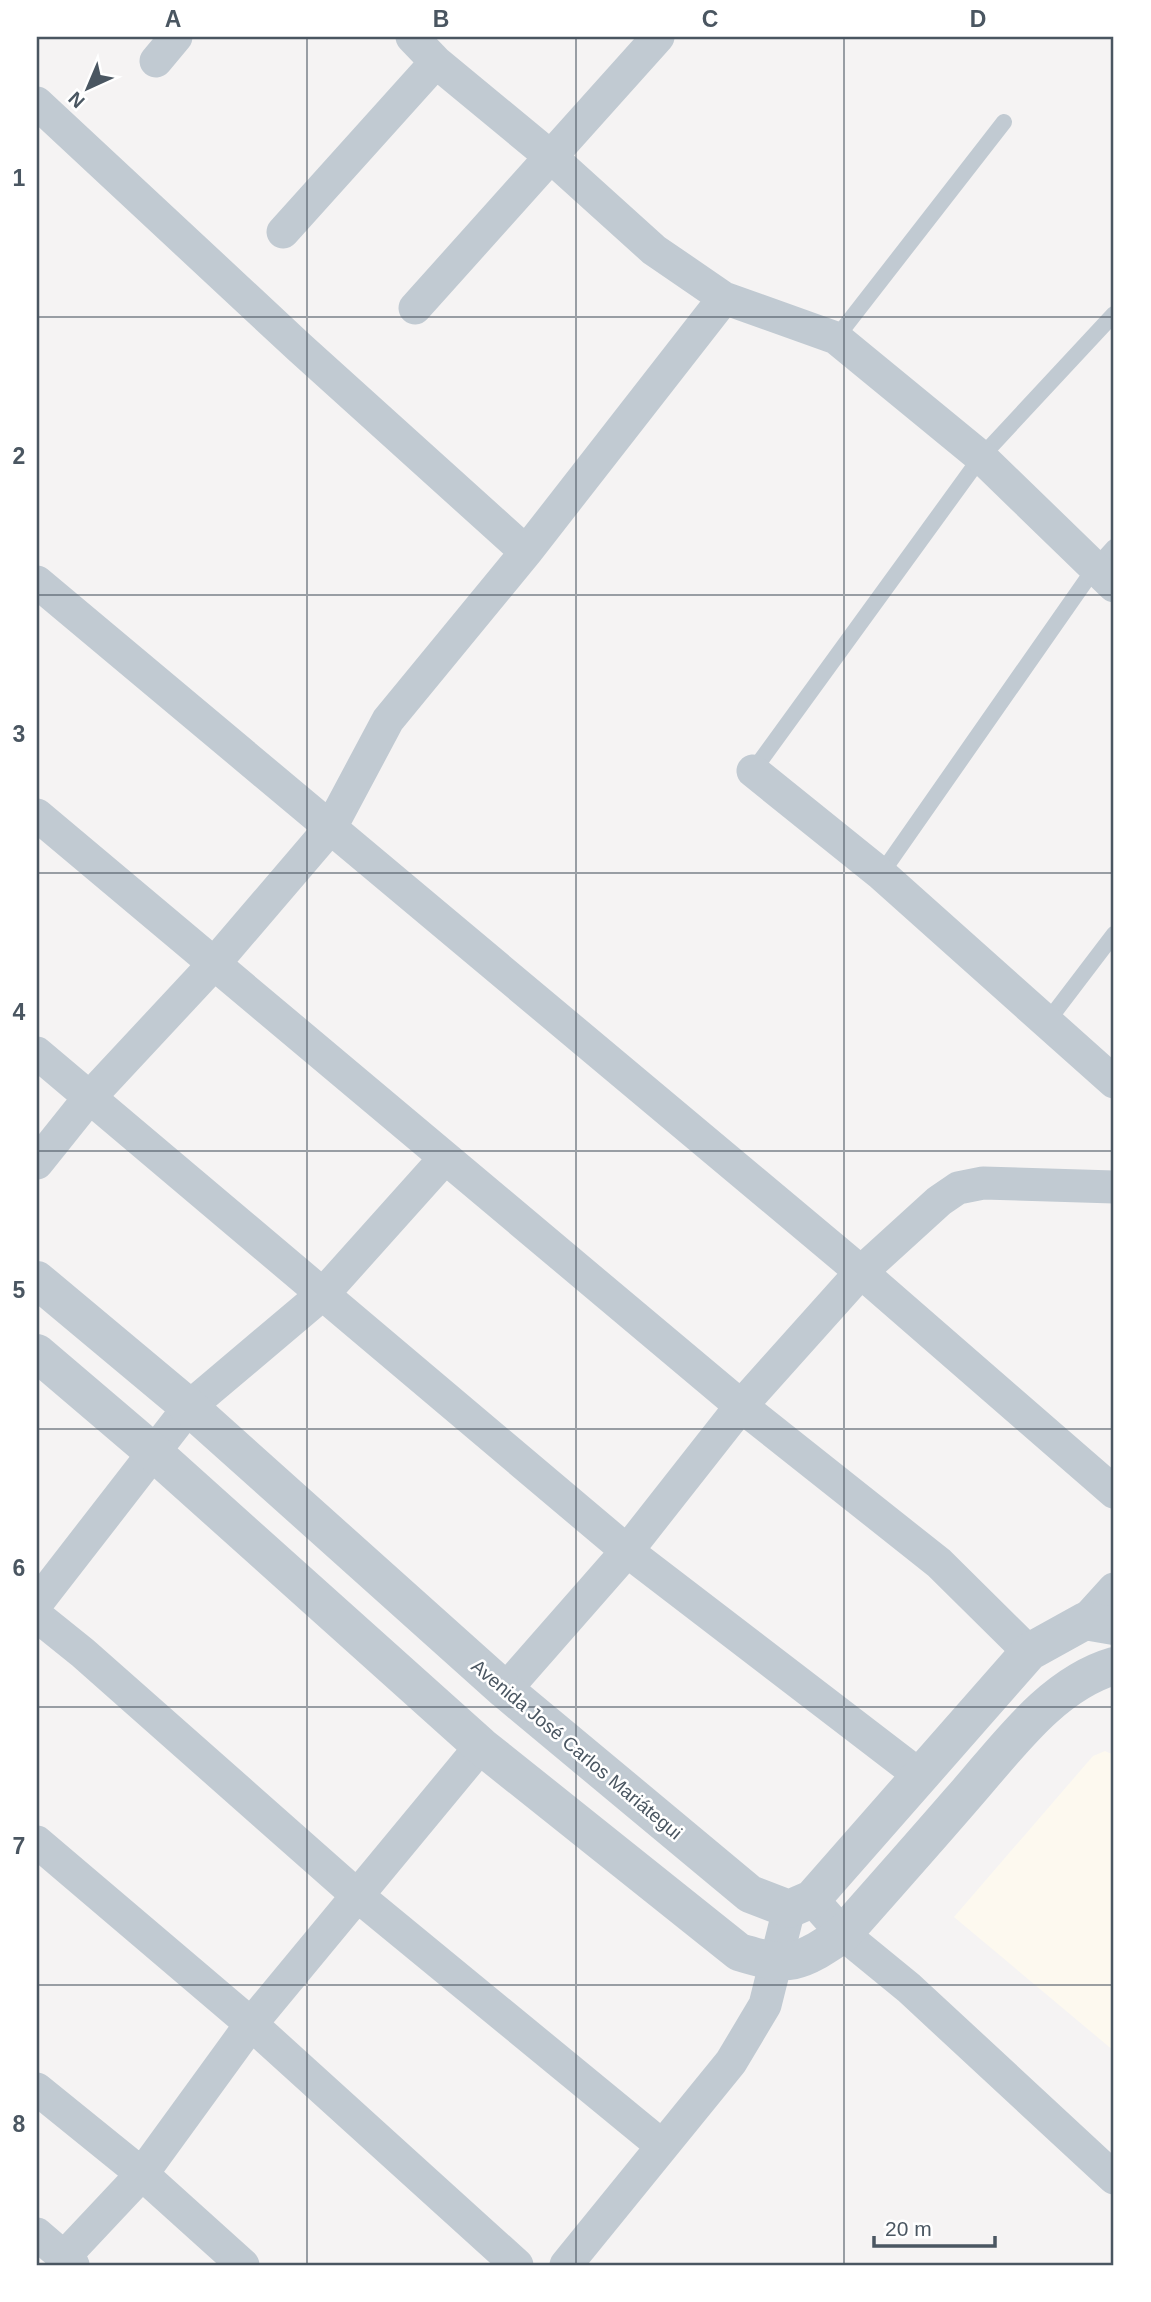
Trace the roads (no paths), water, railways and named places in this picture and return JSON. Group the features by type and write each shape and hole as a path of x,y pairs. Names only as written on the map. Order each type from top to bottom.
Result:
{"street":[{"path":"412,37 436,62 551,157 654,250 724,298 836,338 981,457 1108,568"},
{"path":"415,308 658,37"},
{"path":"283,232 436,62"},
{"path":"37,103 526,552"},
{"path":"37,1163 89,1098 213,965 331,827 388,720 526,552 724,298"},
{"path":"37,582 861,1272 1114,1492"},
{"path":"753,771 881,874 1114,1082"},
{"path":"37,815 741,1406 939,1563 1029,1652"},
{"path":"37,1053 627,1551 918,1774"},
{"path":"37,1603 152,1451 189,1407 324,1293 445,1158"},
{"path":"505,1690 627,1551 741,1406 861,1272 939,1201 958,1188 983,1183 1114,1187"},
{"name":"Avenida José Carlos Mariátegui","path":"37,1280 189,1407 505,1690 750,1894 800,1904"},
{"path":"37,1353 152,1451 481,1746 739,1952 776,1963 810,1956 843,1934 1025,1728 1063,1692 1096,1671 1114,1666"},
{"path":"566,2265 731,2062 765,2005 776,1963 800,1904 1029,1652 1100,1623 1114,1589"},
{"path":"37,1616 83,1653 359,1897 661,2145"},
{"path":"37,2234 69,2261 142,2174 251,2024 359,1897 481,1746"},
{"path":"37,1842 251,2024 517,2265"},
{"path":"800,1904 843,1934 909,1988 1114,2178"},
{"path":"37,2089 142,2174 243,2265"}],"lane":[{"path":"836,338 1004,122"},
{"path":"753,771 981,457 1114,313"},
{"path":"881,874 1108,568"},
{"path":"1047,1022 1114,934"}]}
